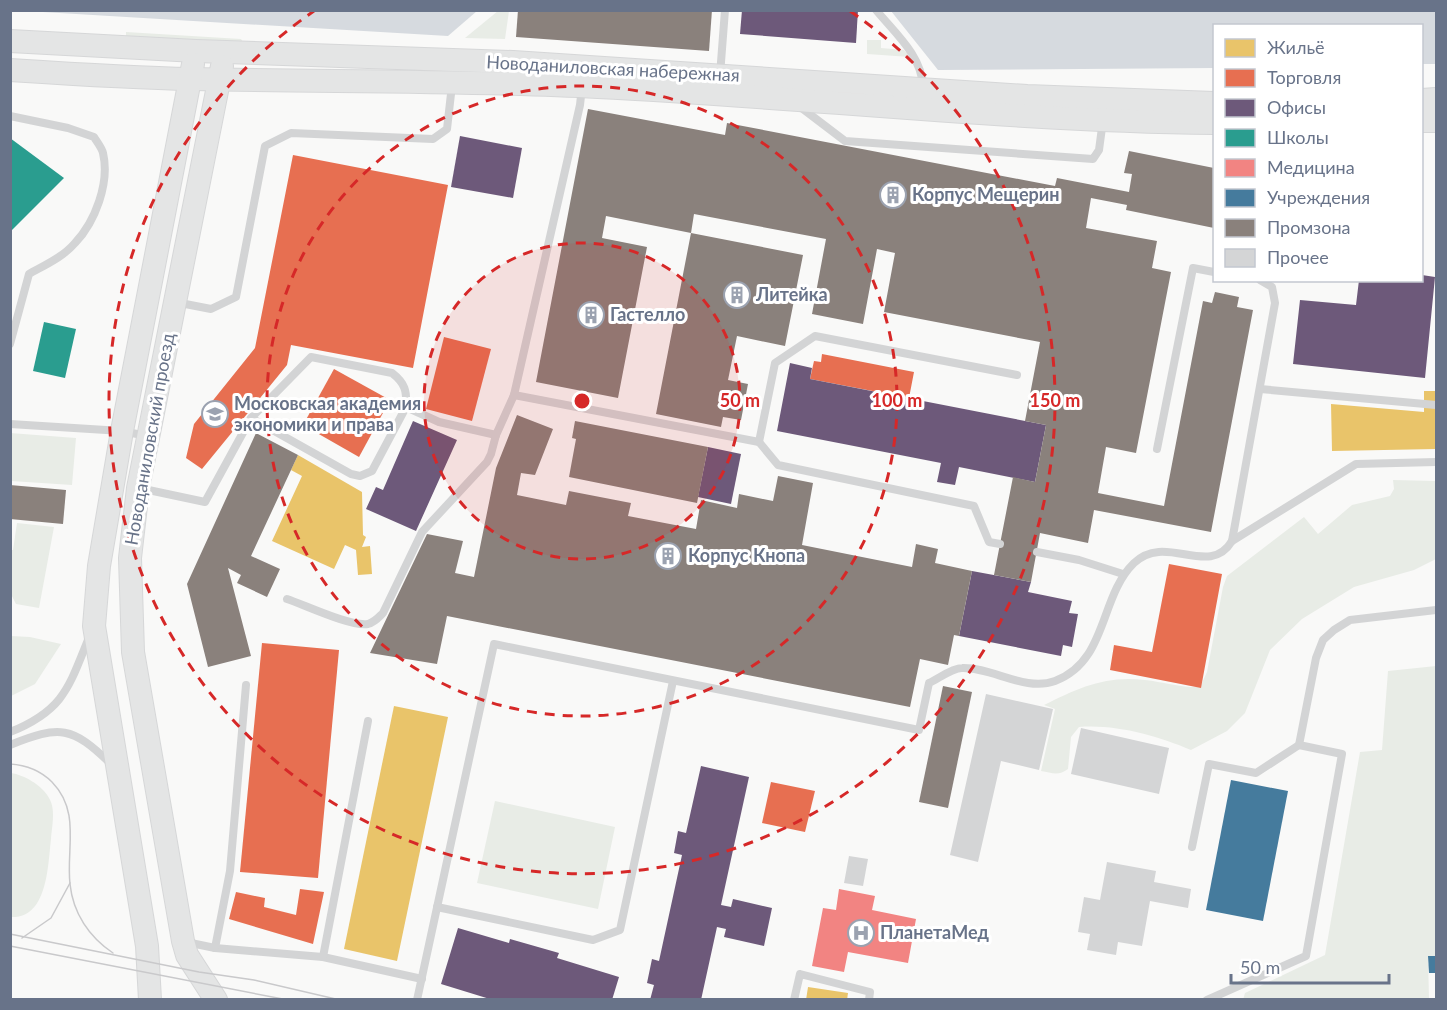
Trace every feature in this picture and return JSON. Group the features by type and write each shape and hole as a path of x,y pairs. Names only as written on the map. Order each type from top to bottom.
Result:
{"main road":[{"name":"Новоданиловская набережная","path":"10,41 196,51 513,62 923,87 1213,123"},
{"name":"Новоданиловский проезд","path":"150,999 147,946 94,626 99,566 122,431 196,51"},
{"name":"Новоданиловский проезд","path":"216,999 187,956 183,941 133,652 130,558 147,436 225,51"},
{"name":"Новоданиловская набережная","path":"10,70 220,80 452,81 582,86 949,112 1104,110 1213,104"}],"lane":[{"path":"720,75 725,10"},
{"path":"876,10 913,54 922,72 923,87"},
{"path":"174,302 211,309 236,297 265,146 291,133 433,140 447,129 452,81"},
{"path":"287,599 365,625 376,621 422,532 487,462 514,394 580,105 582,86"},
{"path":"789,99 845,141 1093,159 1099,150 1104,110"},
{"path":"10,116 68,128 94,137 103,153 103,183 92,221 75,244 53,261 29,274 10,344"},
{"path":"1157,449 1193,268 1213,272"},
{"path":"1233,542 1275,303 1272,287 1263,282"},
{"path":"759,442 774,363 815,336 1017,375"},
{"path":"138,488 205,502 251,418 311,357 392,372 402,380 407,393 406,407 372,471 360,476 351,474 251,418"},
{"path":"1260,389 1437,405"},
{"path":"514,394 759,442 778,465 974,506 989,542 1000,544"},
{"path":"406,407 440,423 496,435"},
{"path":"10,424 122,431 147,436"},
{"path":"417,999 494,644 919,729 929,683 960,667 1037,684 1055,681 1071,672 1094,648 1123,574 1136,561 1155,551 1172,551 1212,558 1221,556 1233,542 1356,464 1437,462"},
{"path":"1036,552 1079,560 1123,574"},
{"path":"1299,745 1316,658 1323,640 1350,620 1437,610"},
{"path":"10,732 38,721 64,694 94,626"},
{"path":"437,907 593,940 620,930 673,681"},
{"path":"215,948 230,871 246,685"},
{"path":"323,957 368,721"},
{"path":"10,745 40,733 65,732 92,745 116,769"},
{"path":"1192,847 1209,764 1256,773 1299,745 1342,753 1306,956 1207,999"},
{"path":"183,941 215,948 323,957 422,979"},
{"path":"794,999 800,974 870,992 869,999"}],"shaded area":[{"path":"26,11 477,11 448,36"},
{"path":"498,11 509,11 505,39 465,38"},
{"path":"891,11 1436,11 1436,64 1423,64 1423,24 1213,24 1213,68 938,70"},
{"path":"126,32 241,39 243,42 126,37"},
{"path":"867,40 881,40 881,48 904,50 910,57 867,54"},
{"path":"10,433 76,438 72,485 11,481"},
{"path":"1393,480 1436,481 1436,559 1414,570 1354,587 1302,619 1270,650 1245,713 1227,731 1191,750 1165,740 1122,729 1079,727 1071,737 1068,769 1058,773 1041,771 1055,709 1044,705 1081,688 1118,679 1200,687 1207,672 1227,576 1304,517 1318,534 1352,505 1390,496 1394,489"},
{"path":"17,523 54,527 39,608 16,604 11,594 11,550 13,550"},
{"path":"11,636 30,637 61,644 35,684 11,696"},
{"path":"1436,666 1436,956 1428,956 1429,999 1243,1000 1245,993 1325,955 1360,752 1382,750 1388,671"},
{"path":"11,773 27,778 46,793 51,802 53,818 47,875 39,900 32,910 23,916 10,917"},
{"path":"495,801 615,827 598,909 477,883"}],"building: Жильё":[{"path":"1424,391 1436,391 1436,449 1332,451 1331,404 1424,412"},
{"path":"298,455 362,492 363,535 366,537 362,547 370,546 372,574 358,575 356,550 345,545 334,569 272,541 302,476 291,470"},
{"path":"394,706 448,717 397,961 344,949"},
{"path":"808,987 848,993 847,1000 806,1000"}],"building: Торговля":[{"path":"293,155 448,185 413,368 291,345 287,365 202,469 186,458 194,424 255,348"},
{"path":"444,337 491,349 472,421 426,409"},
{"path":"822,354 914,372 909,398 810,379 814,361 821,362"},
{"path":"334,369 390,400 359,457 303,425"},
{"path":"1169,564 1222,574 1201,688 1110,670 1114,645 1152,652"},
{"path":"262,643 339,650 318,878 240,872"},
{"path":"771,782 815,791 805,832 762,823"},
{"path":"300,889 324,892 313,944 229,919 236,892 265,898 264,907 296,915"}],"building: Офисы":[{"path":"742,10 858,10 856,43 740,34"},
{"path":"460,136 522,148 513,198 451,187"},
{"path":"1423,275 1435,277 1425,378 1293,364 1300,300 1356,305 1359,282 1423,282"},
{"path":"790,363 812,368 810,379 1046,425 1035,482 959,467 955,485 937,482 941,463 777,431"},
{"path":"413,421 457,440 416,531 366,509 376,487 383,490"},
{"path":"708,447 741,454 731,504 698,497"},
{"path":"972,571 1031,582 1028,592 1072,601 1069,613 1078,614 1072,647 1063,645 1061,656 959,636"},
{"path":"701,766 749,777 721,905 731,907 733,899 772,908 764,946 724,937 726,929 717,927 701,1000 650,1000 654,985 647,983 652,959 659,961 682,855 674,853 678,831 686,833"},
{"path":"458,928 509,943 510,939 559,953 557,958 619,977 612,1000 493,1000 441,984"}],"building: Школы":[{"path":"10,138 64,178 10,232"},
{"path":"44,322 76,329 65,378 33,371"}],"building: Медицина":[{"path":"839,889 875,896 872,910 916,919 908,963 848,952 844,972 812,966 823,908 836,910"}],"building: Учреждения":[{"path":"1231,780 1288,791 1263,921 1206,910"},
{"path":"1428,956 1436,956 1436,973 1429,973"}],"building: Промзона":[{"path":"518,10 712,10 709,51 516,37"},
{"path":"588,109 725,135 727,123 1055,186 1057,178 1129,192 1132,174 1124,173 1129,151 1213,168 1213,228 1126,210 1127,205 1091,198 1086,228 1157,241 1152,268 1171,272 1136,453 1106,447 1098,493 1164,506 1203,301 1212,303 1215,292 1239,297 1237,307 1253,310 1211,532 1094,510 1088,543 1040,533 1031,582 994,575 1013,477 1035,482 1046,425 1025,421 1040,342 884,312 895,253 877,249 863,324 812,314 826,239 694,214 691,233 606,216 602,238 647,247 618,398 536,382"},
{"name":"Литейка","path":"691,233 803,255 785,346 737,336 728,380 748,384 741,420 723,417 721,427 656,414"},
{"name":"Корпус Кнопа","path":"517,415 553,429 535,475 521,473 517,495 566,505 569,491 631,503 628,516 696,529 701,500 737,508 739,494 773,501 778,476 813,483 802,545 912,567 916,544 938,549 935,563 972,571 959,636 954,635 948,665 920,659 910,707 447,616 437,664 370,653 427,534 463,541 455,573 474,577 496,468"},
{"path":"575,421 708,447 697,503 569,477 576,439 572,438"},
{"path":"256,433 298,455 251,556 280,569 267,597 237,583 241,575 228,568 251,656 208,667 187,584"},
{"path":"10,485 66,490 63,524 10,519"},
{"path":"943,686 972,692 948,808 919,802"}],"building: Прочее":[{"path":"986,694 1053,709 1039,770 1001,761 978,862 950,855"},
{"path":"1081,728 1169,748 1159,794 1071,774"},
{"path":"849,856 868,859 863,886 844,883"},
{"path":"1107,862 1156,871 1154,882 1191,889 1188,908 1150,901 1142,946 1118,942 1116,955 1087,950 1090,934 1078,932 1084,897 1100,900"}],"tram line":[{"path":"10,764 38,772 48,778 61,794 69,818 69,871 75,905 90,932 113,953"},
{"path":"22,938 51,918 70,883"},
{"path":"10,934 199,972 254,980 340,1000"},
{"path":"10,946 288,1000"}],"place":[{"name":"Корпус Мещерин","path":"893,195"},
{"name":"Литейка","path":"737,295"},
{"name":"Гастелло","path":"591,315"},
{"name":"Московская академия экономики и права","path":"215,414"},
{"name":"Корпус Кнопа","path":"668,556"},
{"name":"ПланетаМед","path":"861,933"}]}
